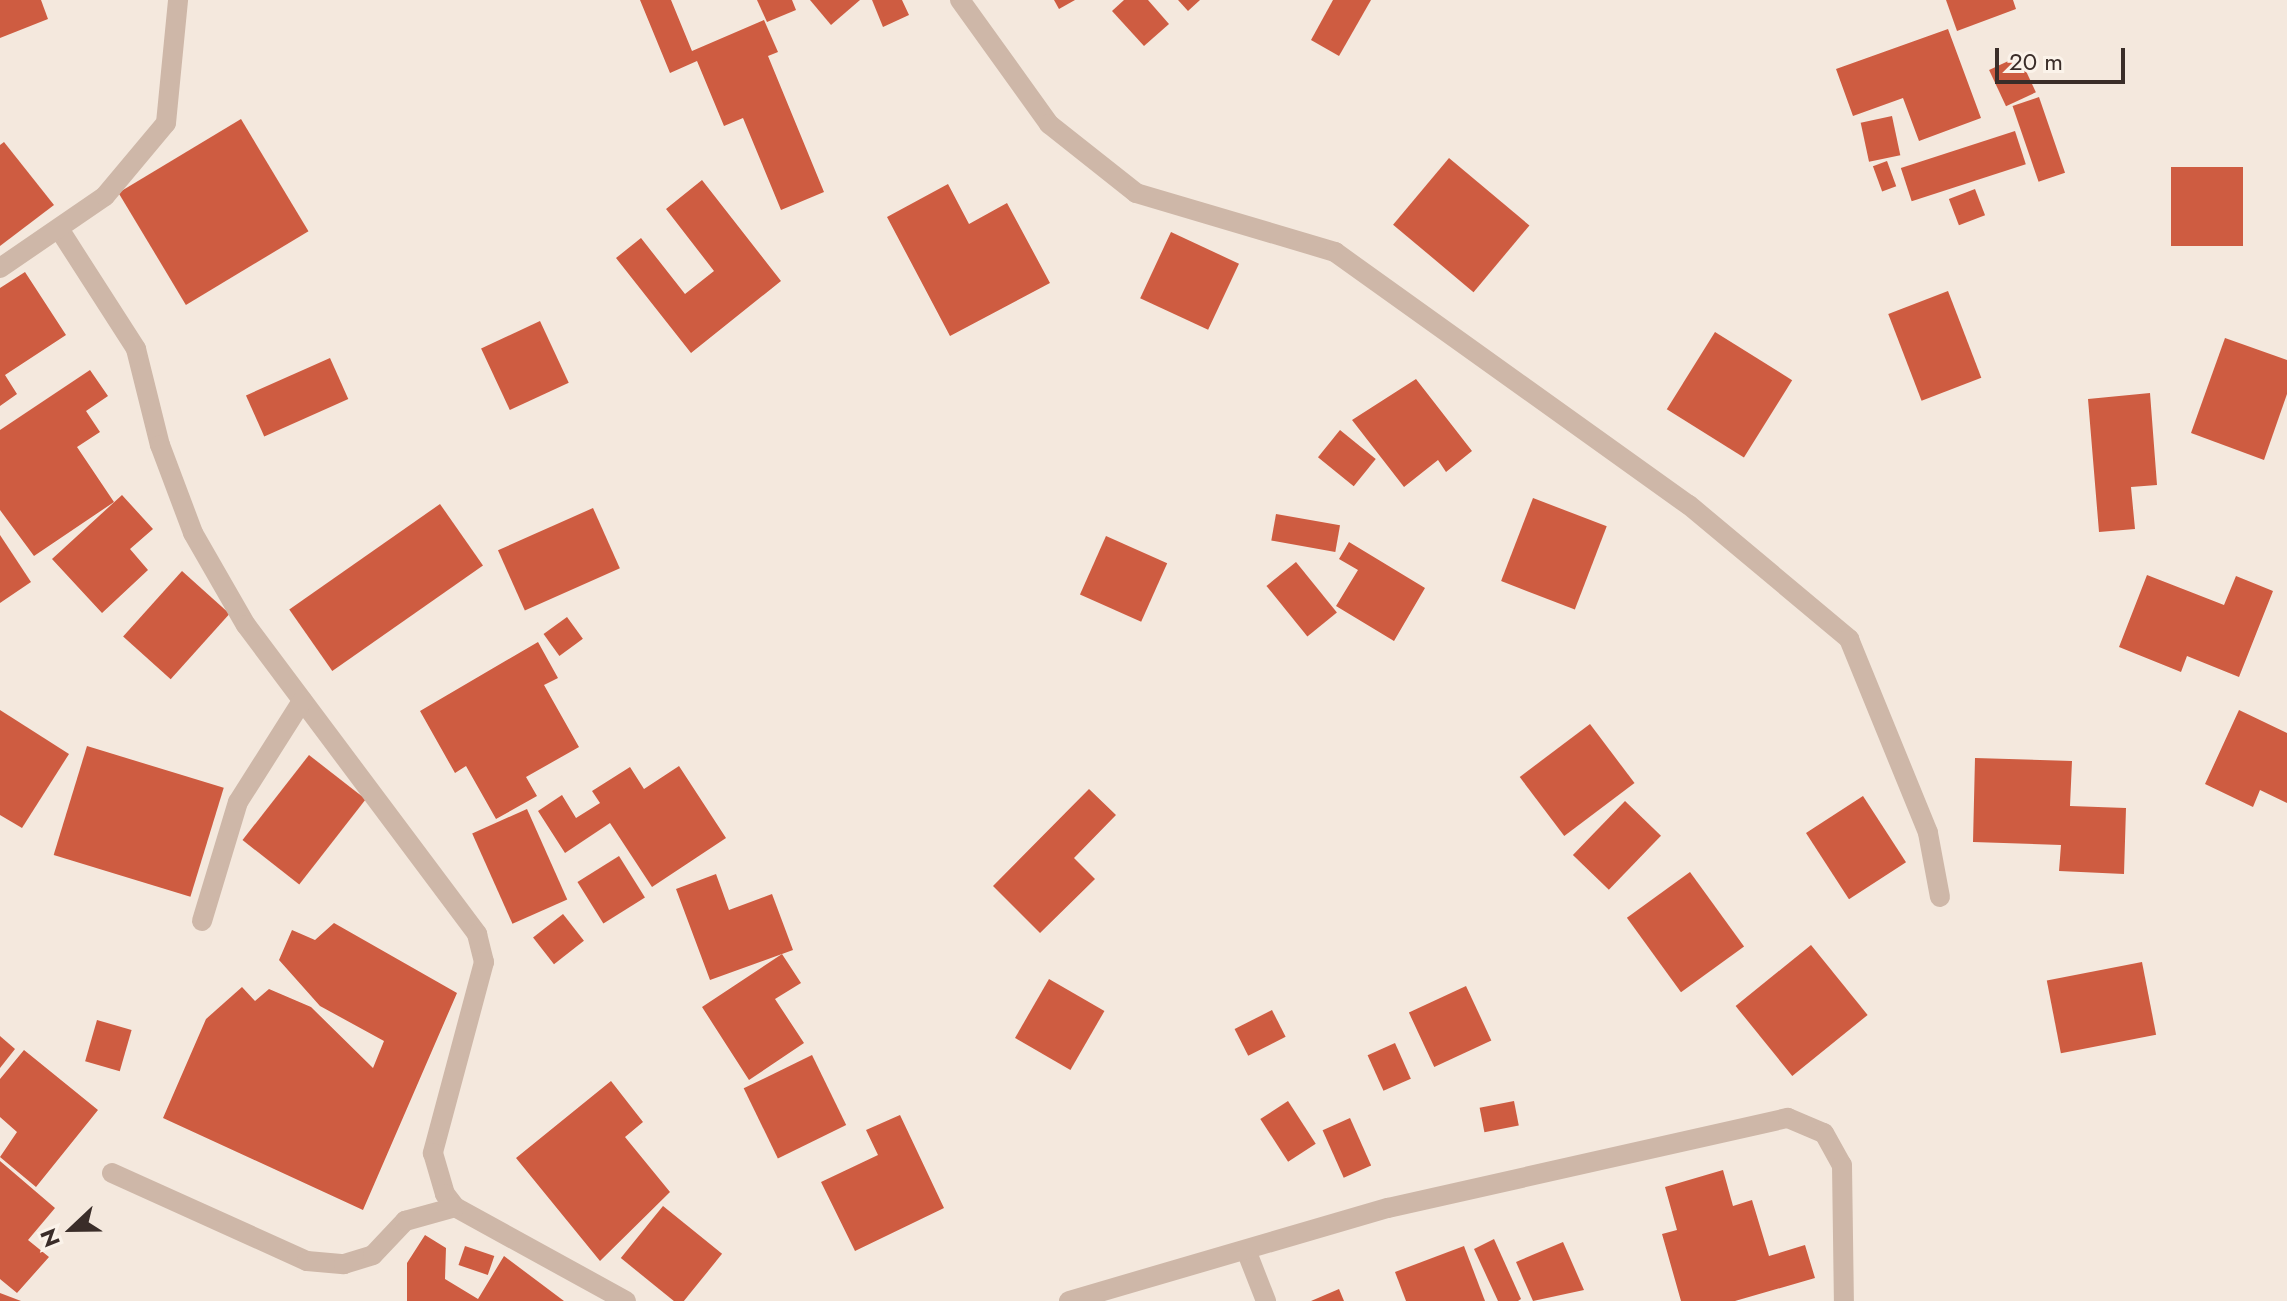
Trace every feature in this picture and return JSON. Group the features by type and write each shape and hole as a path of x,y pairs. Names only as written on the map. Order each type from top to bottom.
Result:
{"street":[{"path":"0,268 61,232 105,196 166,123 178,0"},
{"path":"960,0 1049,124 1136,193 1335,252 1689,505 1849,639 1928,833 1940,897"},
{"path":"61,232 136,349 160,445 193,533 302,701 477,934 484,962 433,1153 455,1207 626,1301"},
{"path":"202,921 238,802 302,701"},
{"path":"1069,1301 1388,1208 1788,1118 1824,1133 1842,1165 1844,1301"},
{"path":"112,1173 307,1261 344,1264 373,1255 405,1221 455,1207"},
{"path":"1246,1250 1266,1301"}],"building":[{"path":"0,0 41,0 48,19 0,38"},
{"path":"640,0 671,0 692,51 764,20 778,52 768,56 824,192 781,210 743,118 724,126 697,61 670,73"},
{"path":"757,0 792,0 796,10 767,22"},
{"path":"810,0 860,0 831,25"},
{"path":"872,0 902,0 909,15 883,27"},
{"path":"1054,0 1075,0 1059,9"},
{"path":"1124,0 1148,0 1169,24 1144,46 1112,11"},
{"path":"1178,0 1200,0 1188,11"},
{"path":"1333,0 1371,0 1339,56 1311,40"},
{"path":"1946,0 2013,0 2016,9 1957,31"},
{"path":"1948,29 1981,118 1919,141 1903,98 1853,116 1836,69"},
{"path":"2019,56 2036,92 2006,106 1989,70"},
{"path":"2039,97 2065,173 2039,182 2013,106"},
{"path":"1892,116 1900,155 1869,162 1861,123"},
{"path":"241,119 308,231 186,305 118,193"},
{"path":"2015,131 2026,164 1912,201 1901,168"},
{"path":"4,142 54,205 0,246 0,145"},
{"path":"1449,158 1529,225 1474,292 1393,225"},
{"path":"1887,161 1896,186 1882,192 1873,166"},
{"path":"2171,167 2243,167 2243,246 2171,246"},
{"path":"702,180 781,281 691,353 616,258 641,238 685,294 714,271 666,209"},
{"path":"948,184 969,224 1007,203 1050,283 950,336 887,217"},
{"path":"1975,189 1985,215 1959,225 1949,199"},
{"path":"1171,232 1239,264 1208,330 1140,298"},
{"path":"25,272 66,335 5,375 17,394 0,406 0,288"},
{"path":"1948,291 1981,378 1922,401 1888,314"},
{"path":"540,321 569,383 510,410 481,348"},
{"path":"1715,332 1792,380 1744,457 1667,409"},
{"path":"2225,338 2287,360 2287,394 2264,460 2191,433"},
{"path":"330,358 348,399 264,437 246,395"},
{"path":"90,370 108,396 86,411 100,432 77,447 114,502 34,556 0,510 0,430"},
{"path":"1416,379 1472,451 1446,472 1438,460 1404,487 1352,420"},
{"path":"2150,393 2157,485 2131,487 2135,529 2099,532 2088,399"},
{"path":"1340,430 1376,459 1354,486 1318,457"},
{"path":"122,495 153,529 130,549 148,570 102,613 52,559"},
{"path":"1533,498 1607,526 1575,609 1501,581"},
{"path":"440,504 483,565 332,671 289,610"},
{"path":"593,508 620,568 525,611 498,550"},
{"path":"1276,514 1340,525 1335,552 1271,541"},
{"path":"0,535 31,582 0,603"},
{"path":"1106,536 1167,563 1141,622 1080,594"},
{"path":"1349,542 1425,588 1394,641 1336,606 1358,570 1339,559"},
{"path":"1296,562 1337,613 1307,636 1266,586"},
{"path":"182,571 230,614 171,679 123,636"},
{"path":"2147,575 2224,605 2236,576 2273,591 2239,677 2187,656 2181,672 2119,647"},
{"path":"567,617 583,639 559,656 544,634"},
{"path":"538,642 558,678 544,685 579,747 526,777 537,796 496,819 466,766 455,773 420,711"},
{"path":"0,710 69,754 22,828 0,815"},
{"path":"2239,710 2287,733 2287,803 2260,790 2253,807 2205,784"},
{"path":"1590,724 1635,783 1564,836 1520,777"},
{"path":"87,746 224,788 190,897 54,855"},
{"path":"309,755 366,799 299,884 243,840"},
{"path":"1975,758 2072,761 2070,806 2126,808 2124,874 2059,871 2061,845 1973,842"},
{"path":"679,766 726,838 652,887 610,823 565,853 538,811 562,795 576,818 600,803 592,791 630,767 644,789"},
{"path":"1089,789 1116,815 1074,858 1095,879 1040,933 993,886"},
{"path":"1863,796 1906,862 1849,899 1806,833"},
{"path":"1625,801 1661,836 1609,890 1573,855"},
{"path":"527,809 567,899 512,924 472,833"},
{"path":"619,856 645,898 603,924 577,882"},
{"path":"1690,872 1744,946 1681,992 1627,918"},
{"path":"716,874 729,910 772,894 793,950 710,980 676,889"},
{"path":"563,914 584,941 554,964 533,937"},
{"path":"334,923 457,993 363,1210 163,1118 206,1019 242,987 255,1001 269,989 311,1007 373,1068 384,1041 320,1006 279,960 292,930 315,940"},
{"path":"1811,945 1868,1015 1792,1076 1736,1006"},
{"path":"782,954 801,983 775,999 804,1043 749,1080 702,1007"},
{"path":"2142,962 2156,1035 2061,1053 2047,981"},
{"path":"1049,979 1104,1011 1070,1070 1015,1038"},
{"path":"1466,986 1491,1040 1434,1067 1409,1013"},
{"path":"1272,1010 1286,1037 1248,1056 1235,1029"},
{"path":"97,1020 132,1030 120,1071 85,1061"},
{"path":"0,1036 15,1049 0,1068"},
{"path":"1395,1043 1411,1079 1383,1091 1368,1055"},
{"path":"24,1050 98,1110 36,1187 0,1157 17,1132 0,1117 0,1079"},
{"path":"812,1055 846,1125 778,1158 744,1088"},
{"path":"611,1081 643,1122 625,1137 670,1192 600,1261 516,1158"},
{"path":"1288,1101 1316,1144 1288,1162 1260,1119"},
{"path":"1514,1101 1519,1126 1484,1132 1480,1108"},
{"path":"900,1115 944,1208 855,1251 821,1182 878,1155 866,1130"},
{"path":"1350,1118 1371,1166 1344,1178 1323,1130"},
{"path":"0,1161 55,1208 28,1240 49,1257 17,1293 0,1279"},
{"path":"1723,1170 1733,1206 1752,1200 1769,1256 1805,1245 1815,1278 1735,1301 1681,1301 1662,1234 1677,1230 1665,1187"},
{"path":"663,1206 722,1254 684,1301 674,1301 621,1258"},
{"path":"425,1235 446,1248 445,1279 478,1299 504,1256 564,1301 407,1301 407,1263"},
{"path":"1494,1239 1521,1299 1518,1301 1498,1301 1474,1249"},
{"path":"1563,1242 1584,1290 1533,1301 1516,1262"},
{"path":"465,1246 494,1256 488,1275 458,1265"},
{"path":"1464,1246 1485,1301 1406,1301 1395,1272"},
{"path":"1339,1289 1344,1301 1311,1301"},
{"path":"0,1293 21,1301 0,1301"}]}
